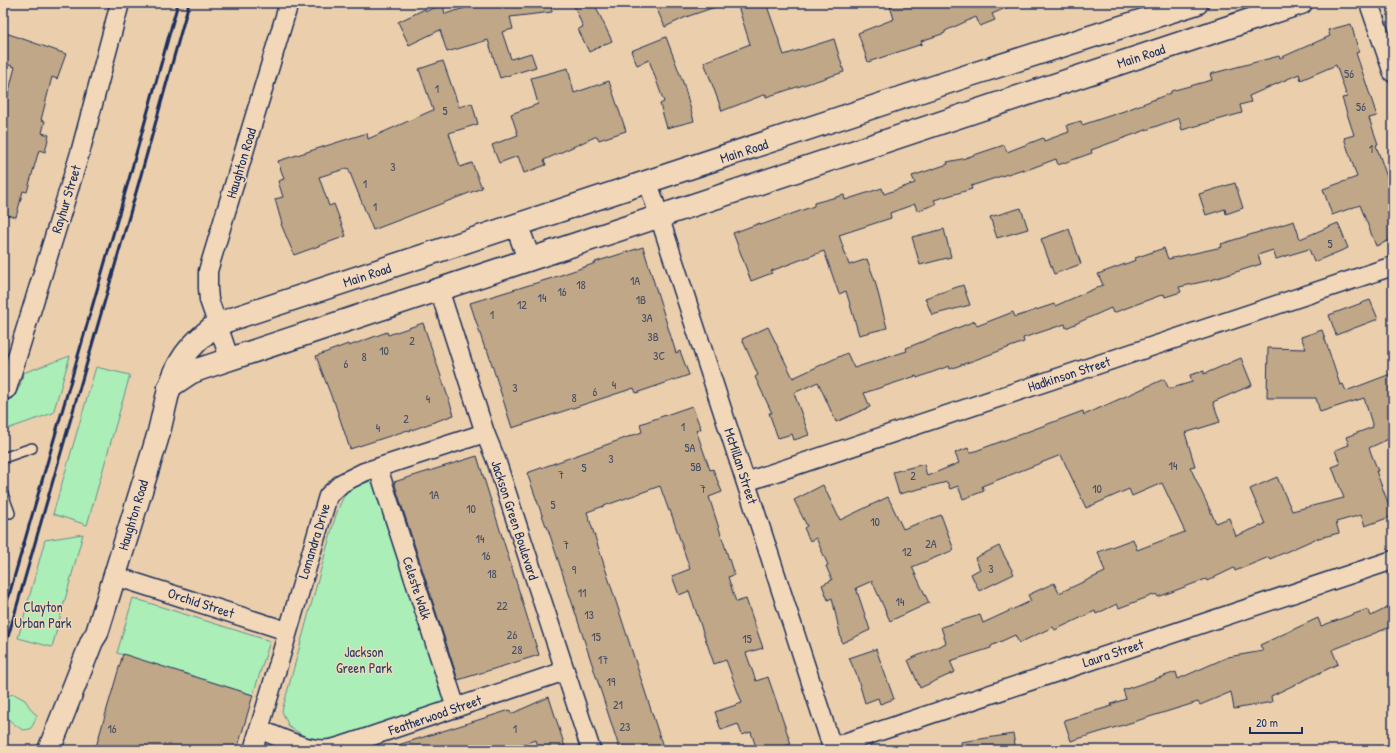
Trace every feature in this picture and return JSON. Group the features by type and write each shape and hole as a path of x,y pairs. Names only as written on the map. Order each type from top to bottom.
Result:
{"main road":[{"name":"Main Road","path":"217,324 970,76 1197,3"},
{"name":"Main Road","path":"230,360 529,259 1301,3"},
{"path":"970,76 981,109"},
{"path":"517,226 529,259"},
{"name":"Haughton Road","path":"49,750 92,641 97,633 159,429 169,387 182,359 190,348 217,324"},
{"path":"169,387 190,373 230,360"},
{"name":"Haughton Road","path":"62,750 92,641"}],"street":[{"name":"Rayhur Street","path":"3,391 7,389 80,153 120,3"},
{"name":"Haughton Road","path":"230,360 209,300 208,272 289,3"},
{"path":"1369,3 1393,73"},
{"name":"McMillan Street","path":"648,182 833,748"},
{"name":"Hadkinson Street","path":"746,482 1393,266"},
{"name":"Jackson Green Boulevard","path":"439,289 485,433 496,460 591,750"},
{"name":"Lomandra Drive","path":"253,750 328,496 342,483 364,472 485,433"},
{"name":"Celeste Walk","path":"378,468 456,708"},
{"name":"Laura Street","path":"833,748 1393,560"},
{"name":"Orchid Street","path":"115,576 287,631"},
{"name":"Featherwood Street","path":"259,729 291,742 313,748 329,749 565,672"}],"lane":[{"path":"3,458 32,448"},
{"path":"3,494 10,513"}],"green space":[{"path":"70,356 53,413 10,428 3,432 3,406 17,392 23,373"},
{"path":"96,367 130,375 87,525 53,514"},
{"name":"Jackson Green Park","path":"374,480 446,702 334,739 321,740 308,738 289,727 282,711 338,509 344,496 348,492 358,486"},
{"name":"Clayton Urban Park","path":"83,534 52,647 18,638 45,540"},
{"path":"133,598 270,641 253,695 117,653"},
{"path":"14,694 25,700 33,712 37,715 30,729 23,730 15,725 4,711 4,701 8,696"}],"building":[{"path":"481,3 551,3 552,12 510,17 513,29 502,32 511,59 531,53 536,67 500,78 488,40 447,52 440,30 409,45 398,22 425,9 426,11 443,5 445,14"},
{"path":"573,3 594,3 612,41 589,52 578,29 583,27"},
{"path":"654,3 720,3 721,5 686,17 665,27"},
{"path":"737,3 766,3 784,55 834,39 844,72 766,97 766,94 722,111 704,62 750,44"},
{"path":"889,3 1017,3 992,14 995,20 980,26 976,17 945,31 945,33 921,41 922,44 868,62 858,33 894,19"},
{"path":"1351,24 1359,52 1356,53 1377,116 1369,118 1378,144 1376,145 1393,195 1393,239 1376,246 1360,205 1332,215 1323,189 1357,177 1344,138 1354,135 1342,98 1347,97 1336,65 1301,80 1299,74 1249,96 1251,102 1240,105 1242,113 1182,130 1179,118 1091,150 1092,153 1058,165 1056,159 1024,171 1023,169 971,186 972,189 934,200 936,204 917,211 915,204 890,213 891,218 839,235 849,265 867,259 875,281 887,328 859,335 846,291 839,294 824,251 771,271 772,273 751,281 733,233 760,223 761,225 814,206 814,203 844,195 845,200 882,188 884,194 915,183 912,176 948,164 947,162 962,159 1004,145 1007,152 1043,138 1044,141 1069,132 1067,125 1081,121 1082,125 1124,111 1171,93 1171,91 1212,80 1210,74 1279,56 1280,58 1330,36 1328,30"},
{"path":"3,32 66,54 57,79 52,77 41,120 45,121 42,133 49,135 45,152 39,150 27,192 23,191 16,217 3,214 3,114 15,67 3,63"},
{"path":"666,37 684,85 694,121 667,128 660,104 664,102 649,60 637,65 631,51"},
{"path":"443,61 459,107 472,103 478,124 449,133 460,167 472,163 482,188 373,230 348,168 319,177 329,206 334,204 346,236 294,255 281,224 275,199 283,197 278,181 284,179 278,161 367,133 368,139 433,110 419,69"},
{"path":"568,68 574,93 609,81 626,131 599,140 597,136 544,160 546,165 524,173 518,156 499,163 492,145 518,135 511,114 538,104 531,78"},
{"path":"1235,183 1243,208 1226,214 1225,209 1206,215 1199,194"},
{"path":"1021,208 1028,229 997,238 990,217"},
{"path":"1294,221 1300,239 1338,223 1348,248 1314,262 1309,249 1276,259 1273,250 1258,255 1261,264 1211,280 1179,287 1181,292 1165,297 1164,294 1113,313 1111,308 1066,328 1065,324 1023,338 1024,342 950,369 949,366 917,378 916,376 864,393 870,407 836,422 818,382 794,393 809,435 794,440 792,434 778,438 769,413 772,413 755,377 758,375 742,339 768,327 793,378 847,353 854,368 907,351 906,348 975,321 977,326 1013,312 1015,317 1054,304 1055,306 1103,285 1098,274 1136,260 1135,258 1164,248 1168,259 1222,247 1221,244"},
{"path":"944,229 951,257 920,265 912,237"},
{"path":"1069,229 1081,264 1054,274 1041,239"},
{"path":"643,247 676,353 680,351 689,375 636,393 634,388 512,428 487,349 485,349 470,303 549,279 596,263 595,262"},
{"path":"963,285 970,305 932,315 925,298"},
{"path":"1370,300 1378,319 1336,335 1329,315"},
{"path":"423,323 454,415 409,431 408,430 350,449 334,401 316,356 348,344 349,346 387,332 388,335"},
{"path":"1322,330 1340,385 1343,384 1346,391 1393,373 1393,437 1369,448 1393,516 1365,526 1361,515 1336,522 1339,533 1315,539 1270,559 1269,557 1235,571 1234,568 1207,581 1206,579 1158,597 1156,594 1119,608 1117,604 1096,614 1095,611 1055,630 1053,627 1019,643 1015,635 991,646 991,648 950,661 955,672 920,688 908,660 946,643 941,627 980,615 983,623 1031,601 1028,595 1054,583 1059,593 1105,572 1098,552 1133,539 1137,550 1185,532 1162,483 1132,496 1129,489 1086,508 1061,455 982,486 984,491 963,499 958,486 950,489 947,482 899,494 893,472 924,464 927,476 959,463 955,453 968,448 970,453 1083,411 1084,415 1164,379 1169,389 1192,382 1190,375 1204,371 1204,374 1241,358 1252,385 1213,402 1220,422 1185,433 1195,466 1190,467 1216,523 1229,518 1236,536 1265,524 1250,489 1277,477 1292,511 1344,498 1332,467 1340,464 1335,450 1349,445 1346,437 1373,427 1364,398 1320,412 1316,398 1267,398 1268,348 1306,349 1301,337"},
{"path":"692,406 701,429 696,430 710,470 713,469 722,492 709,497 734,575 728,577 736,602 746,599 763,648 746,653 756,681 768,677 791,744 773,750 757,750 751,732 742,735 738,724 721,730 715,712 742,703 726,660 714,664 689,591 679,595 672,576 690,569 670,510 669,511 660,486 587,512 664,750 620,750 547,526 527,473 642,432 640,424"},
{"path":"477,456 539,655 458,680 394,482"},
{"path":"823,485 840,520 888,497 903,529 941,515 954,550 912,567 929,603 890,621 872,581 856,588 870,630 842,643 832,598 828,600 822,585 832,580 826,566 828,565 816,538 810,541 804,528 807,526 794,500"},
{"path":"999,546 1014,574 979,591 971,574 980,569 975,558"},
{"path":"1393,605 1393,626 1332,650 1338,664 1271,696 1272,702 1234,709 1231,692 1200,705 1198,702 1071,741 1064,720 1112,706 1111,704 1126,699 1123,690 1176,672 1178,679 1228,657 1263,651 1260,645 1318,618 1321,626 1368,609 1371,616"},
{"path":"876,649 894,699 880,704 878,698 865,703 857,676 849,658"},
{"path":"123,654 253,695 237,750 95,750"},
{"path":"549,697 566,750 539,750 536,740 502,750 395,750 395,746 510,710 511,714"},
{"path":"1013,734 1016,750 962,750 961,742"}],"railway":[{"path":"3,616 178,3"},
{"path":"3,654 189,3"}]}
